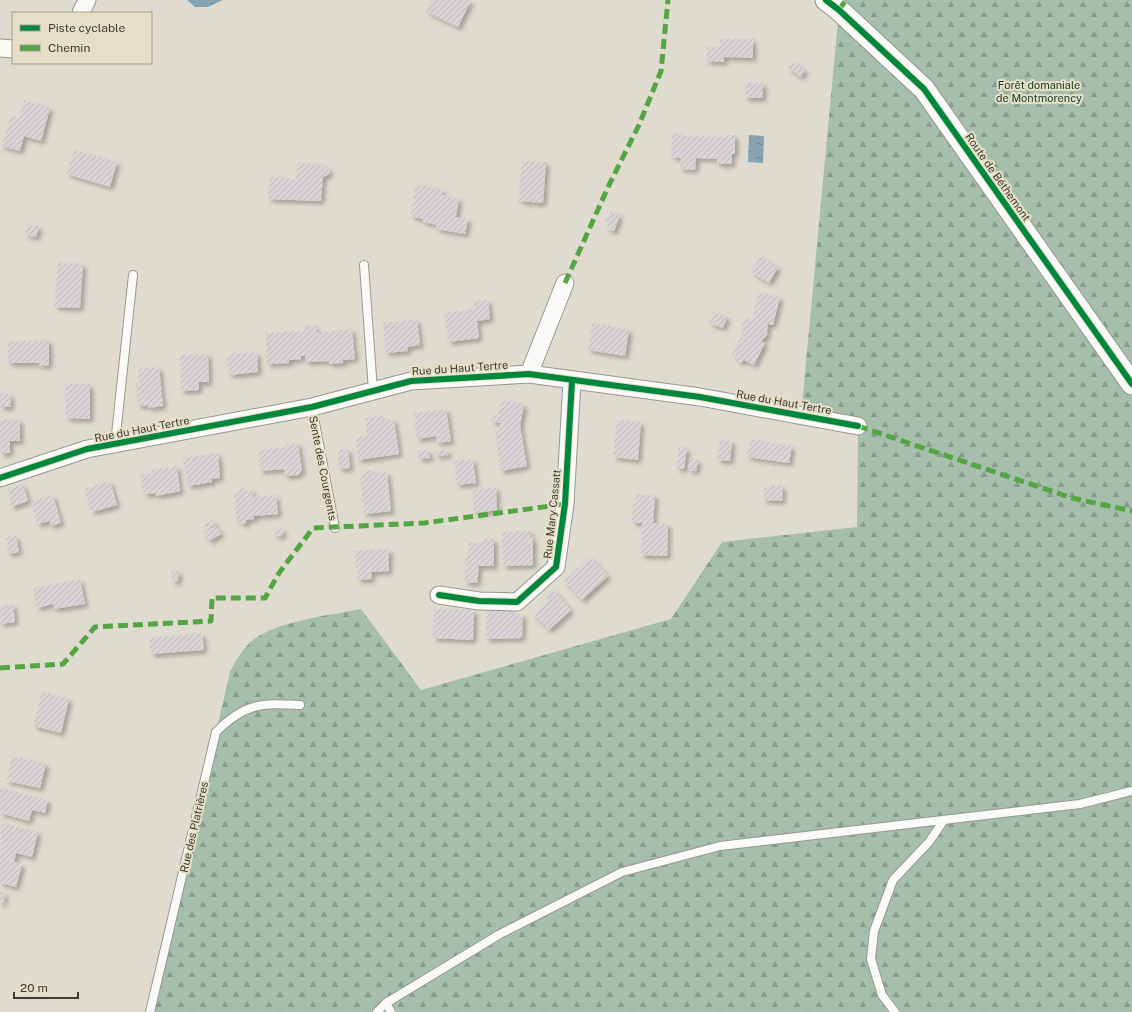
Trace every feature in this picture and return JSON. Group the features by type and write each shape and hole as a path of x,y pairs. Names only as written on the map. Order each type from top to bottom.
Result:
{"street":[{"path":"81,12 87,0"},
{"name":"Route de Béthemont","path":"826,0 924,89 1132,384"},
{"path":"0,48 12,49"},
{"path":"529,374 565,283"},
{"name":"Rue du Haut Tertre","path":"0,478 87,449 312,407 411,381 529,374 572,381 700,397 858,426"},
{"name":"Rue Mary Cassatt","path":"439,595 479,601 517,602 556,566 565,504 572,381"}],"lane":[{"path":"364,265 373,391"},
{"path":"115,444 133,275"},
{"name":"Sente des Courgents","path":"312,407 334,528"},
{"name":"Rue des Platrières","path":"150,1012 216,732 228,720 247,709 267,703 300,705"},
{"path":"377,1012 386,1003 500,934 622,872 720,846 1080,804 1132,791"},
{"path":"895,1012 882,995 871,959 874,931 893,880 929,842 944,820"},
{"path":"386,1003 391,1012"}],"green space":[{"name":"Forêt domaniale de Montmorency","path":"825,0 1132,0 1132,1012 151,1012 230,672 240,654 253,640 263,633 290,623 361,609 421,690 671,619 722,542 857,527 858,430 801,416 839,10"}],"water":[{"path":"187,0 223,0 208,7 195,7"},
{"path":"749,135 764,136 763,163 748,162"}],"building":[{"path":"432,0 471,0 458,27 426,12"},
{"path":"720,39 753,39 753,58 724,57 724,62 706,61 707,47 720,47"},
{"path":"792,61 805,70 801,77 787,68"},
{"path":"745,83 763,83 763,98 745,98"},
{"path":"24,100 50,108 41,141 24,136 20,151 1,146 11,115 19,117"},
{"path":"672,133 678,133 678,136 727,137 728,135 735,135 735,154 732,154 732,164 717,164 717,159 696,158 695,170 680,169 681,158 671,157"},
{"path":"74,150 117,162 110,187 67,174"},
{"path":"522,161 546,162 543,203 518,201"},
{"path":"297,162 323,165 330,170 329,174 323,177 321,201 268,199 269,177 296,179"},
{"path":"416,184 443,190 442,195 459,198 456,217 468,219 465,234 436,229 437,225 423,222 423,219 410,216"},
{"path":"610,211 620,215 614,231 606,229 608,223 606,222"},
{"path":"28,224 39,227 36,237 25,235"},
{"path":"760,256 778,267 769,283 751,272"},
{"path":"58,262 83,264 80,308 54,307"},
{"path":"758,292 780,297 773,325 768,324 767,335 761,341 765,343 754,365 744,360 740,363 732,354 740,338 745,338 747,335 743,333 741,329 746,317 752,320"},
{"path":"488,300 490,319 477,321 479,338 448,342 444,313 475,309 474,301"},
{"path":"713,312 727,317 723,328 709,323"},
{"path":"417,319 420,345 407,347 408,351 386,353 383,323"},
{"path":"592,323 629,330 625,356 588,350"},
{"path":"304,326 316,326 317,333 352,329 355,359 343,360 343,363 329,364 329,361 305,362 305,356 301,356 301,359 289,360 289,363 267,364 266,333 304,331"},
{"path":"49,340 49,365 40,366 39,363 8,363 8,342"},
{"path":"257,352 258,372 229,375 227,355"},
{"path":"208,354 209,382 199,382 199,390 181,391 180,355"},
{"path":"159,367 163,406 148,408 148,405 138,406 136,385 139,384 138,369"},
{"path":"65,384 90,384 90,419 66,418"},
{"path":"0,393 10,394 11,407 0,407"},
{"path":"501,400 524,404 520,426 527,466 501,471 497,443 499,443 495,430 500,430 500,423 491,421 492,415 498,416"},
{"path":"446,409 451,441 437,443 436,436 417,439 414,413"},
{"path":"382,416 383,421 394,419 399,454 358,460 356,437 367,436 366,418"},
{"path":"0,420 20,420 20,441 10,441 10,453 0,453"},
{"path":"617,420 641,422 638,460 613,457"},
{"path":"750,439 792,446 789,463 747,457"},
{"path":"720,440 732,441 730,461 717,460"},
{"path":"298,443 302,470 298,475 285,476 284,469 260,471 258,450 288,447 287,444"},
{"path":"679,447 687,448 684,469 676,468"},
{"path":"348,449 350,468 339,469 338,450"},
{"path":"428,450 430,458 419,459 418,451"},
{"path":"448,450 448,455 436,456 435,451"},
{"path":"218,453 220,478 212,479 212,482 188,486 183,458"},
{"path":"690,458 698,460 696,471 688,470"},
{"path":"473,459 476,483 457,485 454,461"},
{"path":"177,466 180,491 156,496 156,493 144,494 140,475 152,473 152,470"},
{"path":"372,470 373,474 387,472 391,511 364,514 360,475 364,475 364,471"},
{"path":"110,481 117,505 92,512 84,489"},
{"path":"23,484 28,501 11,507 8,489"},
{"path":"771,485 783,486 782,501 763,500 764,488 771,488"},
{"path":"496,487 497,510 474,513 473,490"},
{"path":"246,488 247,491 252,490 253,497 276,495 278,514 254,516 254,519 246,520 246,524 241,524 240,520 237,521 234,492 238,491 238,489"},
{"path":"53,495 61,523 51,526 50,521 37,524 32,501"},
{"path":"636,495 655,495 653,523 668,524 667,556 641,555 642,523 632,523 633,503 635,503"},
{"path":"212,520 215,525 206,530 204,525"},
{"path":"216,526 221,534 209,541 204,533"},
{"path":"279,527 284,532 279,537 274,532"},
{"path":"530,531 530,537 533,537 533,565 503,566 502,532"},
{"path":"16,536 19,552 8,554 6,537"},
{"path":"483,539 494,539 494,566 479,566 477,583 465,583 465,568 468,568 468,563 465,562 465,557 468,557 469,543 483,543"},
{"path":"389,549 389,571 371,572 372,579 358,580 354,551"},
{"path":"590,557 608,576 582,600 564,581"},
{"path":"171,571 179,571 178,581 172,582"},
{"path":"80,579 85,604 54,609 53,604 37,608 33,588"},
{"path":"553,590 571,610 549,630 533,614 548,600 546,597"},
{"path":"13,604 15,622 0,624 0,606"},
{"path":"434,609 474,610 473,640 433,638"},
{"path":"487,610 511,610 511,614 523,614 522,638 486,639"},
{"path":"202,633 204,650 151,654 149,638"},
{"path":"42,692 69,699 61,733 33,726"},
{"path":"12,756 46,764 40,788 6,781"},
{"path":"0,788 48,800 45,813 32,810 29,821 0,813"},
{"path":"1,823 38,832 32,857 16,853 14,862 22,864 16,887 0,883"},
{"path":"0,892 5,893 3,904 0,904"}],"marked path":[{"path":"565,283 609,185 639,125 661,71 668,0"},
{"path":"839,10 846,0"},
{"path":"858,426 1072,498 1132,511"},
{"path":"0,668 63,664 95,627 211,621 212,598 265,598 279,573 313,528 424,523 565,504"}],"cycle path":[{"path":"826,0 839,10 924,89 1132,384"},
{"path":"0,478 87,449 312,407 411,381 529,374 700,397 858,426"},
{"path":"439,595 479,601 517,602 556,567 565,504 572,381"}]}
